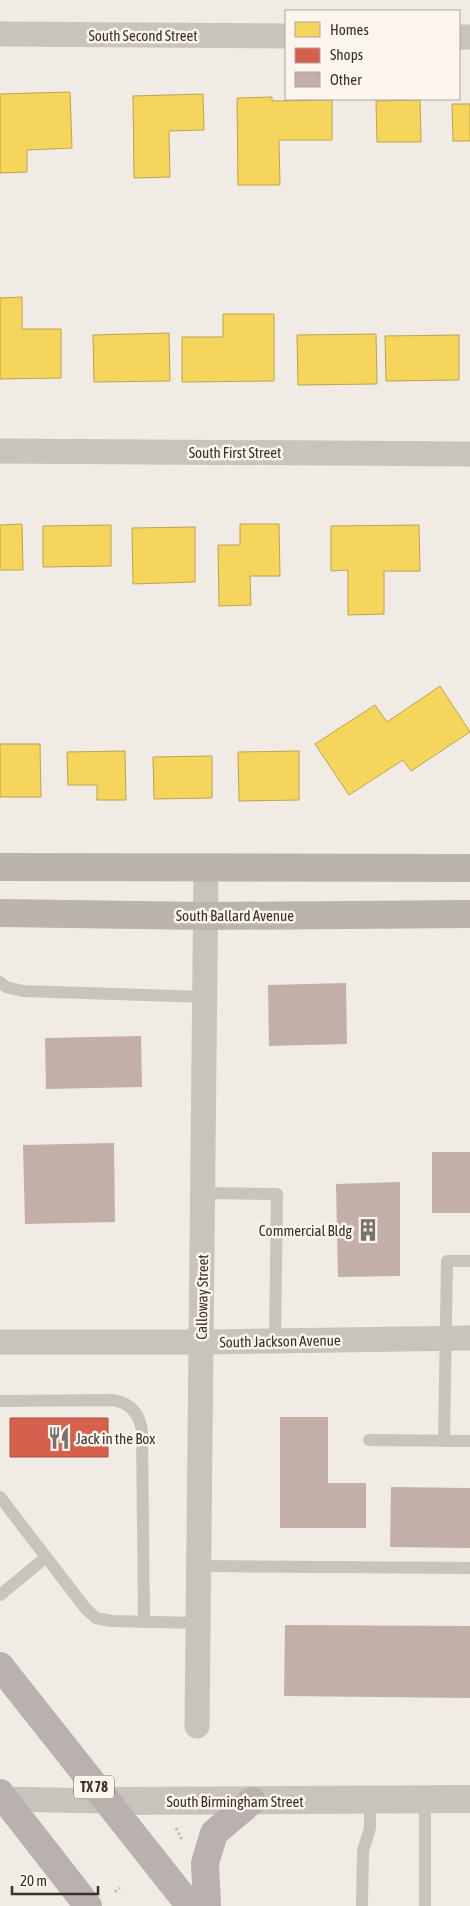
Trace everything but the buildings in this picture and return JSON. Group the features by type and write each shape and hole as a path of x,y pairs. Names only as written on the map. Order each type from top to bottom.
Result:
{"main road":[{"path":"0,867 470,868"},
{"name":"South Ballard Avenue","path":"0,913 206,916 470,914"},
{"name":"TX 78","path":"0,1666 190,1906"},
{"path":"2,1797 88,1906"},
{"path":"207,1906 205,1864 214,1833 252,1801"}],"street":[{"name":"South Second Street","path":"0,34 285,36"},
{"name":"South First Street","path":"0,451 470,454"},
{"name":"Calloway Street","path":"197,1726 206,868"},
{"name":"South Jackson Avenue","path":"0,1342 202,1342 458,1338"},
{"name":"South Birmingham Street","path":"2,1797 106,1801 470,1799"}],"lane":[{"path":"0,982 6,988 23,991 206,997"},
{"path":"204,1194 277,1194 275,1340"},
{"path":"444,1441 458,1338 447,1261 470,1261"},
{"path":"0,1402 113,1400 128,1405 138,1417 142,1432 144,1622"},
{"path":"369,1440 470,1441"},
{"path":"0,1497 45,1558 86,1609 96,1618 144,1622 198,1623"},
{"path":"0,1595 45,1558"},
{"path":"200,1566 470,1568"},
{"path":"362,1906 363,1851 370,1828 370,1800"},
{"path":"425,1800 425,1906"}],"path":[{"path":"115,1892 120,1888"}],"place":[{"name":"Commercial Bldg","path":"368,1230"},
{"name":"Jack in the Box","path":"59,1438"}]}
